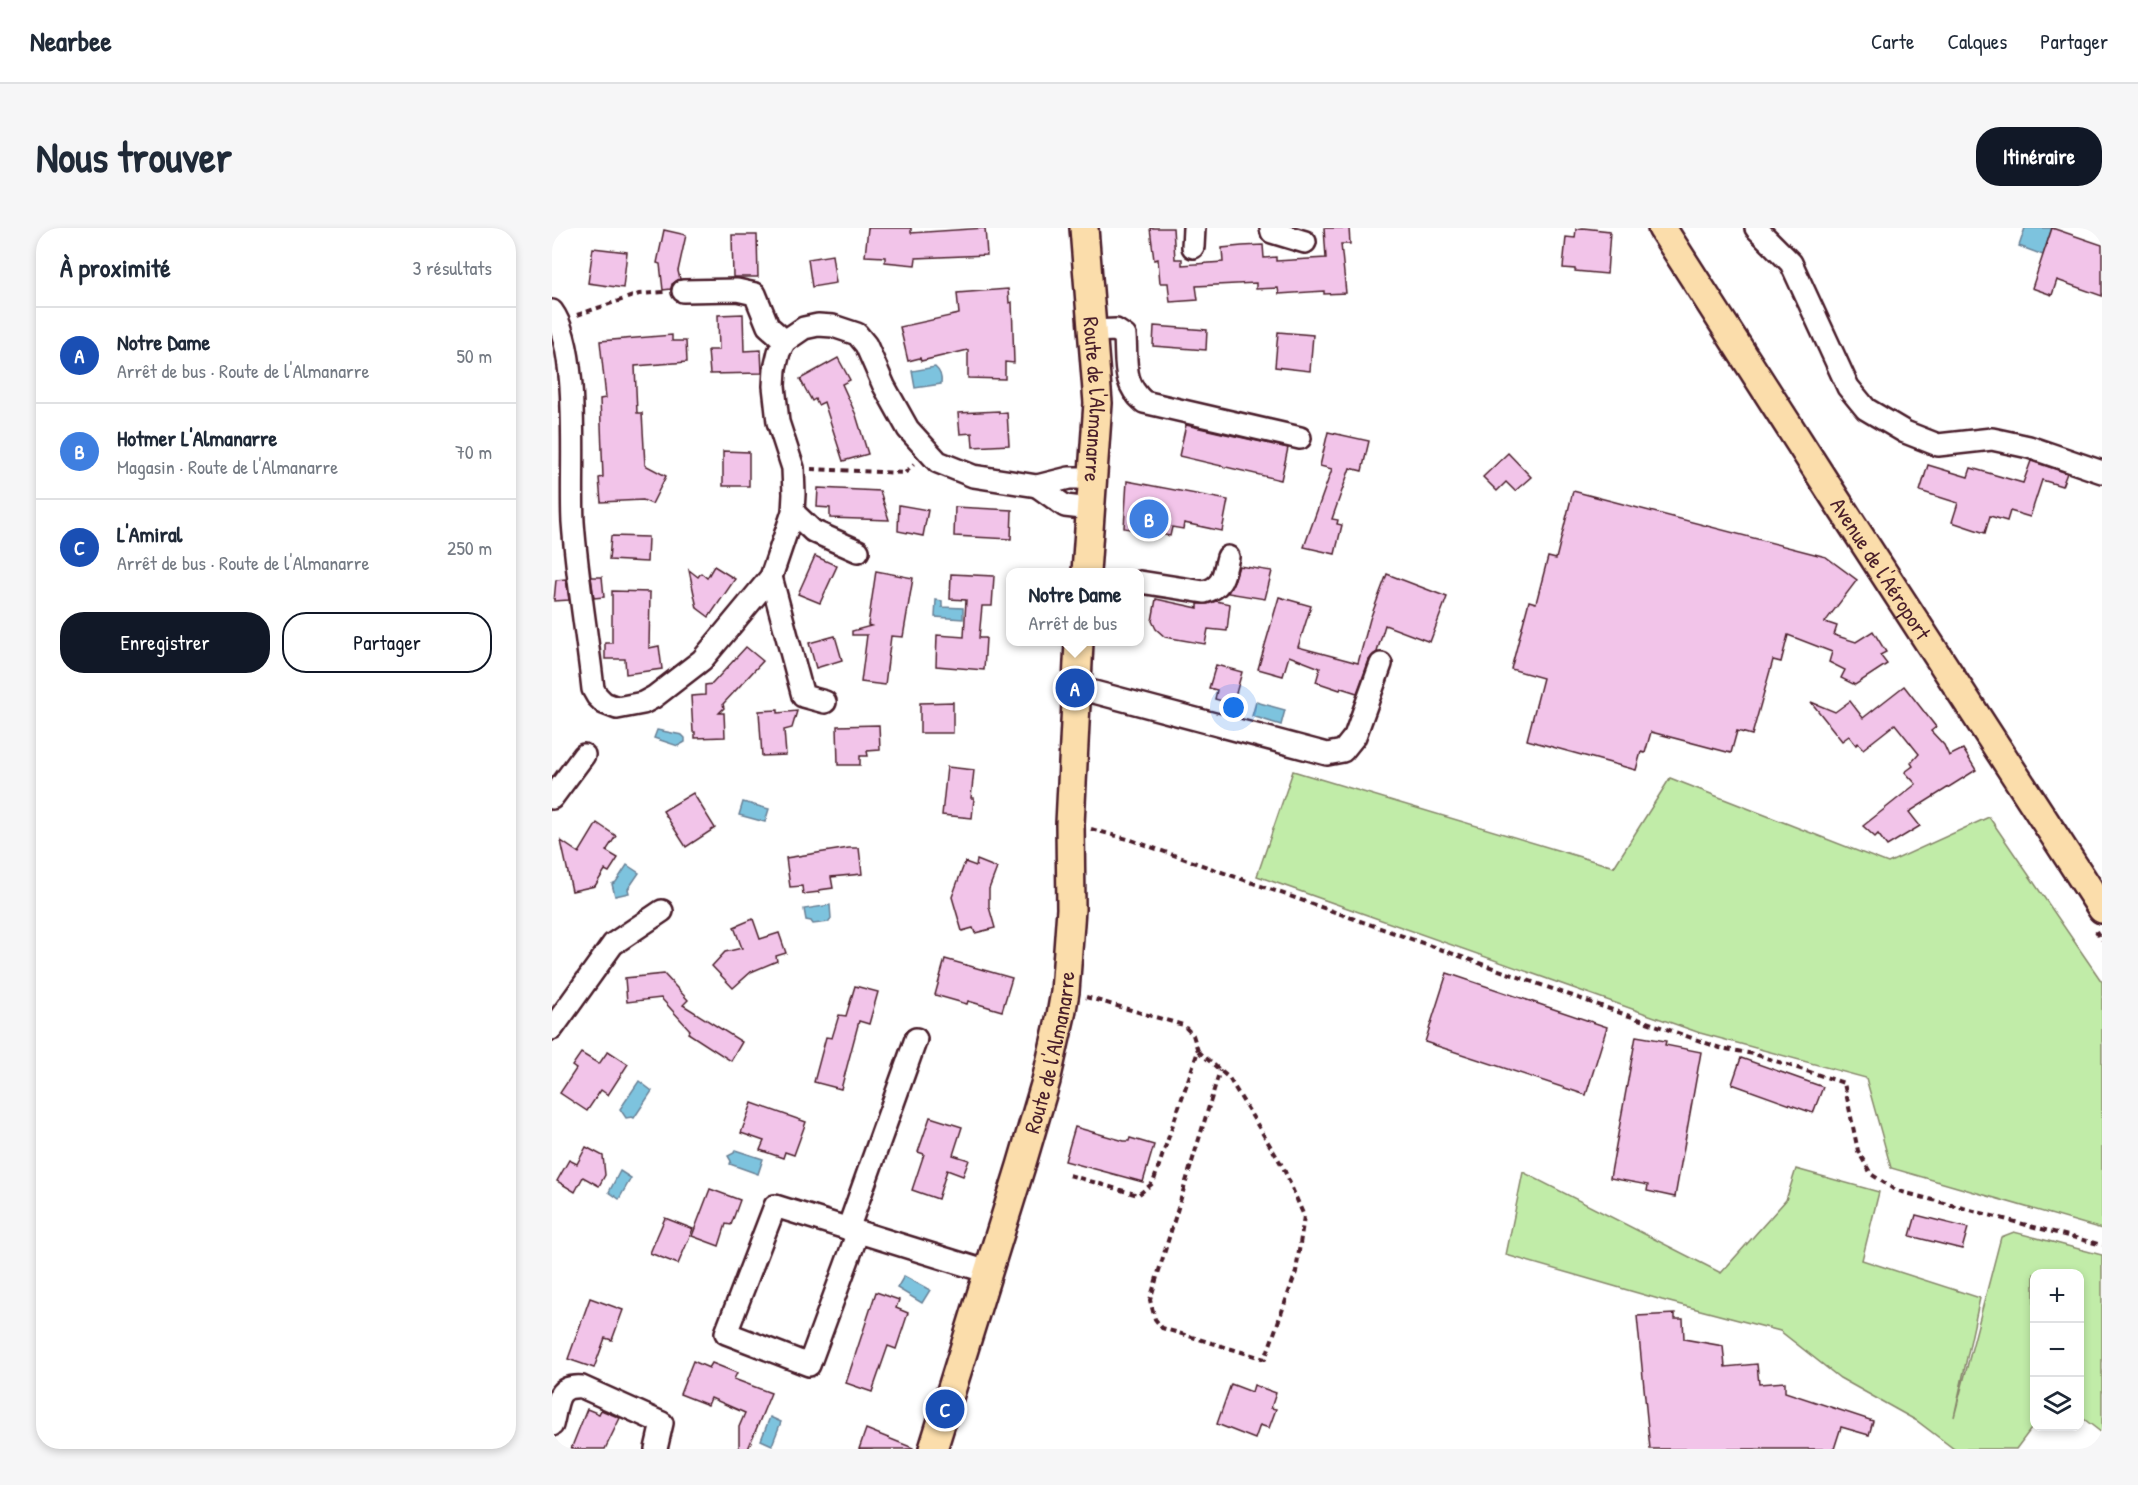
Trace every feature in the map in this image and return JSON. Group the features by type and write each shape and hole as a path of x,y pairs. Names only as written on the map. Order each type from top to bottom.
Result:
{"main road":[{"name":"Route de l'Almanarre","path":"1084,228 1098,403 1086,568"},
{"name":"Avenue de l'Aéroport","path":"1662,228 2102,909"},
{"name":"Route de l'Almanarre","path":"933,1449 1046,1081 1065,992 1071,909 1070,824 1079,646"}],"street":[{"path":"1271,228 1272,232 1305,242"},
{"path":"1756,228 1791,263 1848,387 1866,410 1905,432 1938,445 1992,439 2029,447 2102,472"},
{"path":"683,291 737,290 755,294 768,326 785,341"},
{"path":"555,315 562,327 571,376 573,522 593,689 604,703 617,708 643,703 654,698 702,660 771,577 792,512 792,468 778,422 774,386 779,352 785,341 804,328 833,326 857,334 866,345 884,386 908,429 938,462 973,476 1037,486 1069,478 1094,478"},
{"path":"1092,331 1116,330 1125,336 1128,379 1133,393 1144,402 1300,438"},
{"path":"1037,486 1065,506 1091,509"},
{"path":"792,512 813,531 858,551"},
{"path":"1144,583 1204,592 1214,590 1221,582 1228,557"},
{"path":"771,577 803,696 825,702"},
{"path":"1075,692 1094,692 1327,754 1343,751 1355,736 1381,664"},
{"path":"552,798 584,755"},
{"path":"552,1029 613,944 662,911"},
{"path":"916,1039 853,1230 809,1365 726,1333 775,1206 853,1230 988,1272"},
{"path":"552,1425 558,1397 564,1389 573,1386 582,1387 662,1423 656,1449"}],"path":[{"path":"555,315 639,294 683,291"},
{"path":"792,468 905,473 928,451"},
{"path":"1070,824 1131,840 1720,1048 1754,1054 1844,1083 1858,1151 1871,1174 1895,1190 2102,1245"},
{"path":"1065,992 1183,1025 1192,1035 1198,1051 1220,1070 1229,1078 1283,1167 1304,1216 1296,1272 1264,1359 1162,1328 1155,1319 1150,1300 1220,1070"},
{"path":"1069,1175 1138,1195 1153,1183 1198,1051"}],"green space":[{"path":"1293,771 1614,867 1670,778 1888,863 1989,817 2102,982 2102,1229 1891,1168 1866,1078 1700,1033 1257,876"},
{"path":"1796,1169 1879,1192 1862,1260 1980,1298 1954,1417 2001,1237 2014,1232 2102,1255 2102,1433 2084,1419 2084,1269 2030,1269 2030,1430 2016,1449 1954,1449 1917,1421 1840,1378 1780,1331 1506,1255 1523,1172 1721,1273 1786,1200"}],"water":[{"path":"2025,228 2052,228 2043,255 2019,246"},
{"path":"935,367 941,375 941,384 915,388 912,371"},
{"path":"936,600 942,601 942,607 963,608 963,619 935,617"},
{"path":"1256,702 1285,710 1281,725 1252,716"},
{"path":"657,730 682,735 685,742 678,746 654,738"},
{"path":"743,802 769,809 765,822 739,815"},
{"path":"627,865 639,873 628,889 629,893 615,896 612,884 616,882"},
{"path":"830,905 829,922 813,924 806,920 804,909"},
{"path":"639,1081 652,1091 634,1118 626,1118 620,1109"},
{"path":"735,1150 763,1159 758,1174 730,1164 728,1156"},
{"path":"620,1171 631,1178 619,1199 609,1192"},
{"path":"904,1276 930,1290 922,1303 897,1288"},
{"path":"770,1417 781,1422 772,1445 761,1440"}],"building":[{"path":"868,228 911,228 911,233 985,228 987,255 916,258 915,265 885,262 885,257 865,256"},
{"path":"1150,228 1173,228 1175,259 1182,259 1182,265 1223,262 1222,248 1242,246 1263,245 1264,258 1276,257 1276,261 1326,258 1324,228 1349,228 1350,244 1341,244 1346,293 1324,294 1324,291 1279,294 1278,288 1256,289 1256,283 1196,286 1198,300 1170,302 1168,283 1160,283 1158,259 1154,260"},
{"path":"2052,228 2102,245 2102,296 2057,280 2052,295 2032,288"},
{"path":"1576,229 1610,231 1607,274 1563,268 1566,237 1575,238"},
{"path":"664,230 686,235 678,271 680,279 672,284 671,289 663,290 660,264 657,263"},
{"path":"732,235 757,235 758,277 733,277"},
{"path":"593,248 627,252 623,288 588,283"},
{"path":"832,255 836,283 812,287 808,259"},
{"path":"1008,289 1009,303 1012,302 1014,363 1005,362 1005,379 968,378 968,350 921,361 920,358 908,361 900,327 959,314 957,293"},
{"path":"743,314 744,351 761,350 762,373 710,374 708,350 719,350 718,315"},
{"path":"1154,326 1207,330 1206,350 1153,346"},
{"path":"1278,332 1313,335 1310,371 1275,367"},
{"path":"672,335 672,341 686,341 687,362 635,366 637,413 642,413 645,465 666,476 652,504 643,500 601,502 599,478 603,477 600,399 606,398 600,341"},
{"path":"838,358 850,380 842,384 856,415 868,454 843,461 824,402 818,405 815,399 812,401 800,379"},
{"path":"999,411 999,413 1007,412 1009,445 973,447 972,433 960,434 958,413"},
{"path":"1186,425 1288,448 1281,480 1179,456"},
{"path":"1328,432 1369,441 1362,471 1350,468 1332,519 1338,520 1337,524 1342,525 1335,554 1304,547 1332,469 1320,466"},
{"path":"723,451 749,452 749,486 723,486"},
{"path":"1508,453 1531,477 1515,491 1506,482 1497,491 1483,477"},
{"path":"2031,461 2067,473 2062,486 2042,480 2030,517 2010,511 2007,521 1990,516 1985,533 1952,522 1958,503 1920,491 1928,465 1968,477 1971,468 2023,483"},
{"path":"1127,481 1228,500 1222,531 1184,523 1183,529 1172,527 1170,536 1124,528"},
{"path":"818,488 880,491 889,520 830,518 830,508 817,507"},
{"path":"1573,491 1826,557 1857,580 1825,622 1837,626 1834,635 1856,642 1873,631 1886,652 1880,655 1887,664 1855,685 1841,678 1845,670 1829,662 1832,652 1788,635 1781,662 1773,660 1752,735 1737,731 1731,753 1651,732 1645,753 1641,752 1636,770 1527,740 1543,678 1511,669 1529,601 1536,603 1548,557 1556,559"},
{"path":"899,505 928,510 923,536 898,531"},
{"path":"955,507 1012,510 1011,539 954,536"},
{"path":"611,536 648,537 647,562 609,560"},
{"path":"815,556 837,566 820,603 798,594"},
{"path":"714,566 735,579 709,617 697,608 689,570 698,577 701,573 707,578"},
{"path":"1239,566 1272,571 1265,599 1228,593"},
{"path":"876,571 913,578 903,637 891,636 885,685 861,682 867,635 852,635 852,631 871,626 868,625"},
{"path":"951,574 994,576 992,606 982,606 979,638 986,638 984,670 936,666 937,635 964,637 966,600 950,599"},
{"path":"1387,574 1447,597 1430,642 1385,625 1377,652 1369,660 1357,693 1316,682 1320,668 1289,656 1283,676 1258,669 1279,597 1311,606 1298,647 1358,663 1370,619"},
{"path":"591,577 602,577 604,597 594,598"},
{"path":"566,579 569,600 554,601 556,580"},
{"path":"612,591 650,592 649,648 659,646 662,669 626,674 625,659 605,659 605,643 612,643"},
{"path":"1156,599 1198,608 1198,604 1216,601 1230,604 1227,631 1208,629 1205,644 1165,637 1156,629 1152,621"},
{"path":"835,636 842,660 816,668 809,643"},
{"path":"746,647 763,661 723,704 724,708 719,713 724,713 725,737 695,738 691,696 705,695 705,685 712,684"},
{"path":"1216,665 1242,672 1233,704 1215,699 1217,690 1209,688"},
{"path":"1904,686 1936,727 1931,731 1944,745 1949,756 1963,749 1976,770 1909,812 1920,826 1887,846 1878,834 1875,837 1863,826 1916,784 1905,772 1913,766 1911,763 1919,754 1895,724 1863,749 1858,743 1856,745 1849,736 1842,741 1811,702 1835,712 1850,701 1863,718"},
{"path":"953,702 953,733 920,733 920,703"},
{"path":"778,710 778,713 797,711 792,728 784,730 786,755 762,756 759,711"},
{"path":"879,725 880,750 867,751 868,756 860,756 860,765 838,765 837,726"},
{"path":"947,767 974,770 971,798 974,798 972,818 942,815"},
{"path":"693,793 715,828 686,847 663,811"},
{"path":"597,823 616,836 606,851 618,858 609,872 605,870 595,886 572,891 561,841 579,853"},
{"path":"859,848 862,874 831,877 833,888 819,890 819,892 803,894 802,886 790,887 786,858"},
{"path":"977,860 997,868 989,889 989,907 995,928 975,933 973,928 962,931 952,897 965,862 976,866"},
{"path":"753,919 760,939 779,933 786,953 776,956 777,961 751,972 733,988 712,966 725,952 742,948 734,927"},
{"path":"945,959 1012,978 1002,1011 968,1001 967,1004 935,995"},
{"path":"1447,973 1607,1027 1586,1095 1425,1042"},
{"path":"664,974 688,1000 683,1005 742,1042 731,1061 688,1033 690,1030 661,998 627,1002 625,978"},
{"path":"855,986 878,992 869,1024 859,1021 841,1089 814,1082 826,1037 832,1038 839,1015 846,1016"},
{"path":"1636,1036 1666,1041 1665,1045 1701,1052 1675,1197 1647,1191 1648,1185 1610,1178"},
{"path":"608,1051 628,1064 608,1095 601,1090 587,1111 560,1093 576,1069 572,1066 581,1053 599,1064"},
{"path":"1741,1058 1823,1087 1813,1113 1732,1084"},
{"path":"752,1103 806,1122 794,1155 785,1152 783,1158 760,1150 764,1141 741,1133"},
{"path":"930,1117 962,1127 953,1155 969,1160 963,1176 947,1170 938,1199 912,1190 924,1154 918,1152"},
{"path":"1075,1127 1124,1141 1129,1141 1130,1138 1154,1145 1143,1182 1065,1161"},
{"path":"586,1147 603,1156 605,1175 599,1186 583,1177 575,1192 557,1181 569,1160 577,1164"},
{"path":"710,1189 740,1200 731,1225 726,1224 719,1246 692,1236"},
{"path":"1916,1215 1968,1228 1962,1249 1910,1236"},
{"path":"665,1218 693,1229 678,1264 650,1253"},
{"path":"876,1292 899,1300 896,1308 908,1313 896,1349 888,1346 872,1392 846,1383"},
{"path":"590,1298 623,1310 612,1340 605,1338 594,1368 568,1359"},
{"path":"1675,1314 1675,1319 1683,1319 1684,1339 1723,1346 1725,1367 1757,1364 1759,1384 1785,1382 1785,1392 1873,1421 1869,1435 1841,1427 1834,1449 1650,1449 1637,1316"},
{"path":"693,1361 709,1368 712,1363 737,1373 734,1379 771,1393 748,1449 739,1449 739,1427 745,1413 711,1398 708,1405 680,1394"},
{"path":"1231,1384 1252,1392 1254,1385 1276,1393 1271,1408 1276,1409 1269,1428 1260,1425 1255,1439 1217,1424"},
{"path":"587,1409 599,1414 601,1410 620,1418 605,1449 571,1449"},
{"path":"866,1429 913,1448 913,1449 859,1449"}],"place":[{"name":"Hotmer L'Almanarre","path":"1149,519"},
{"name":"Notre Dame","path":"1075,688"},
{"name":"L'Amiral","path":"945,1409"}]}
